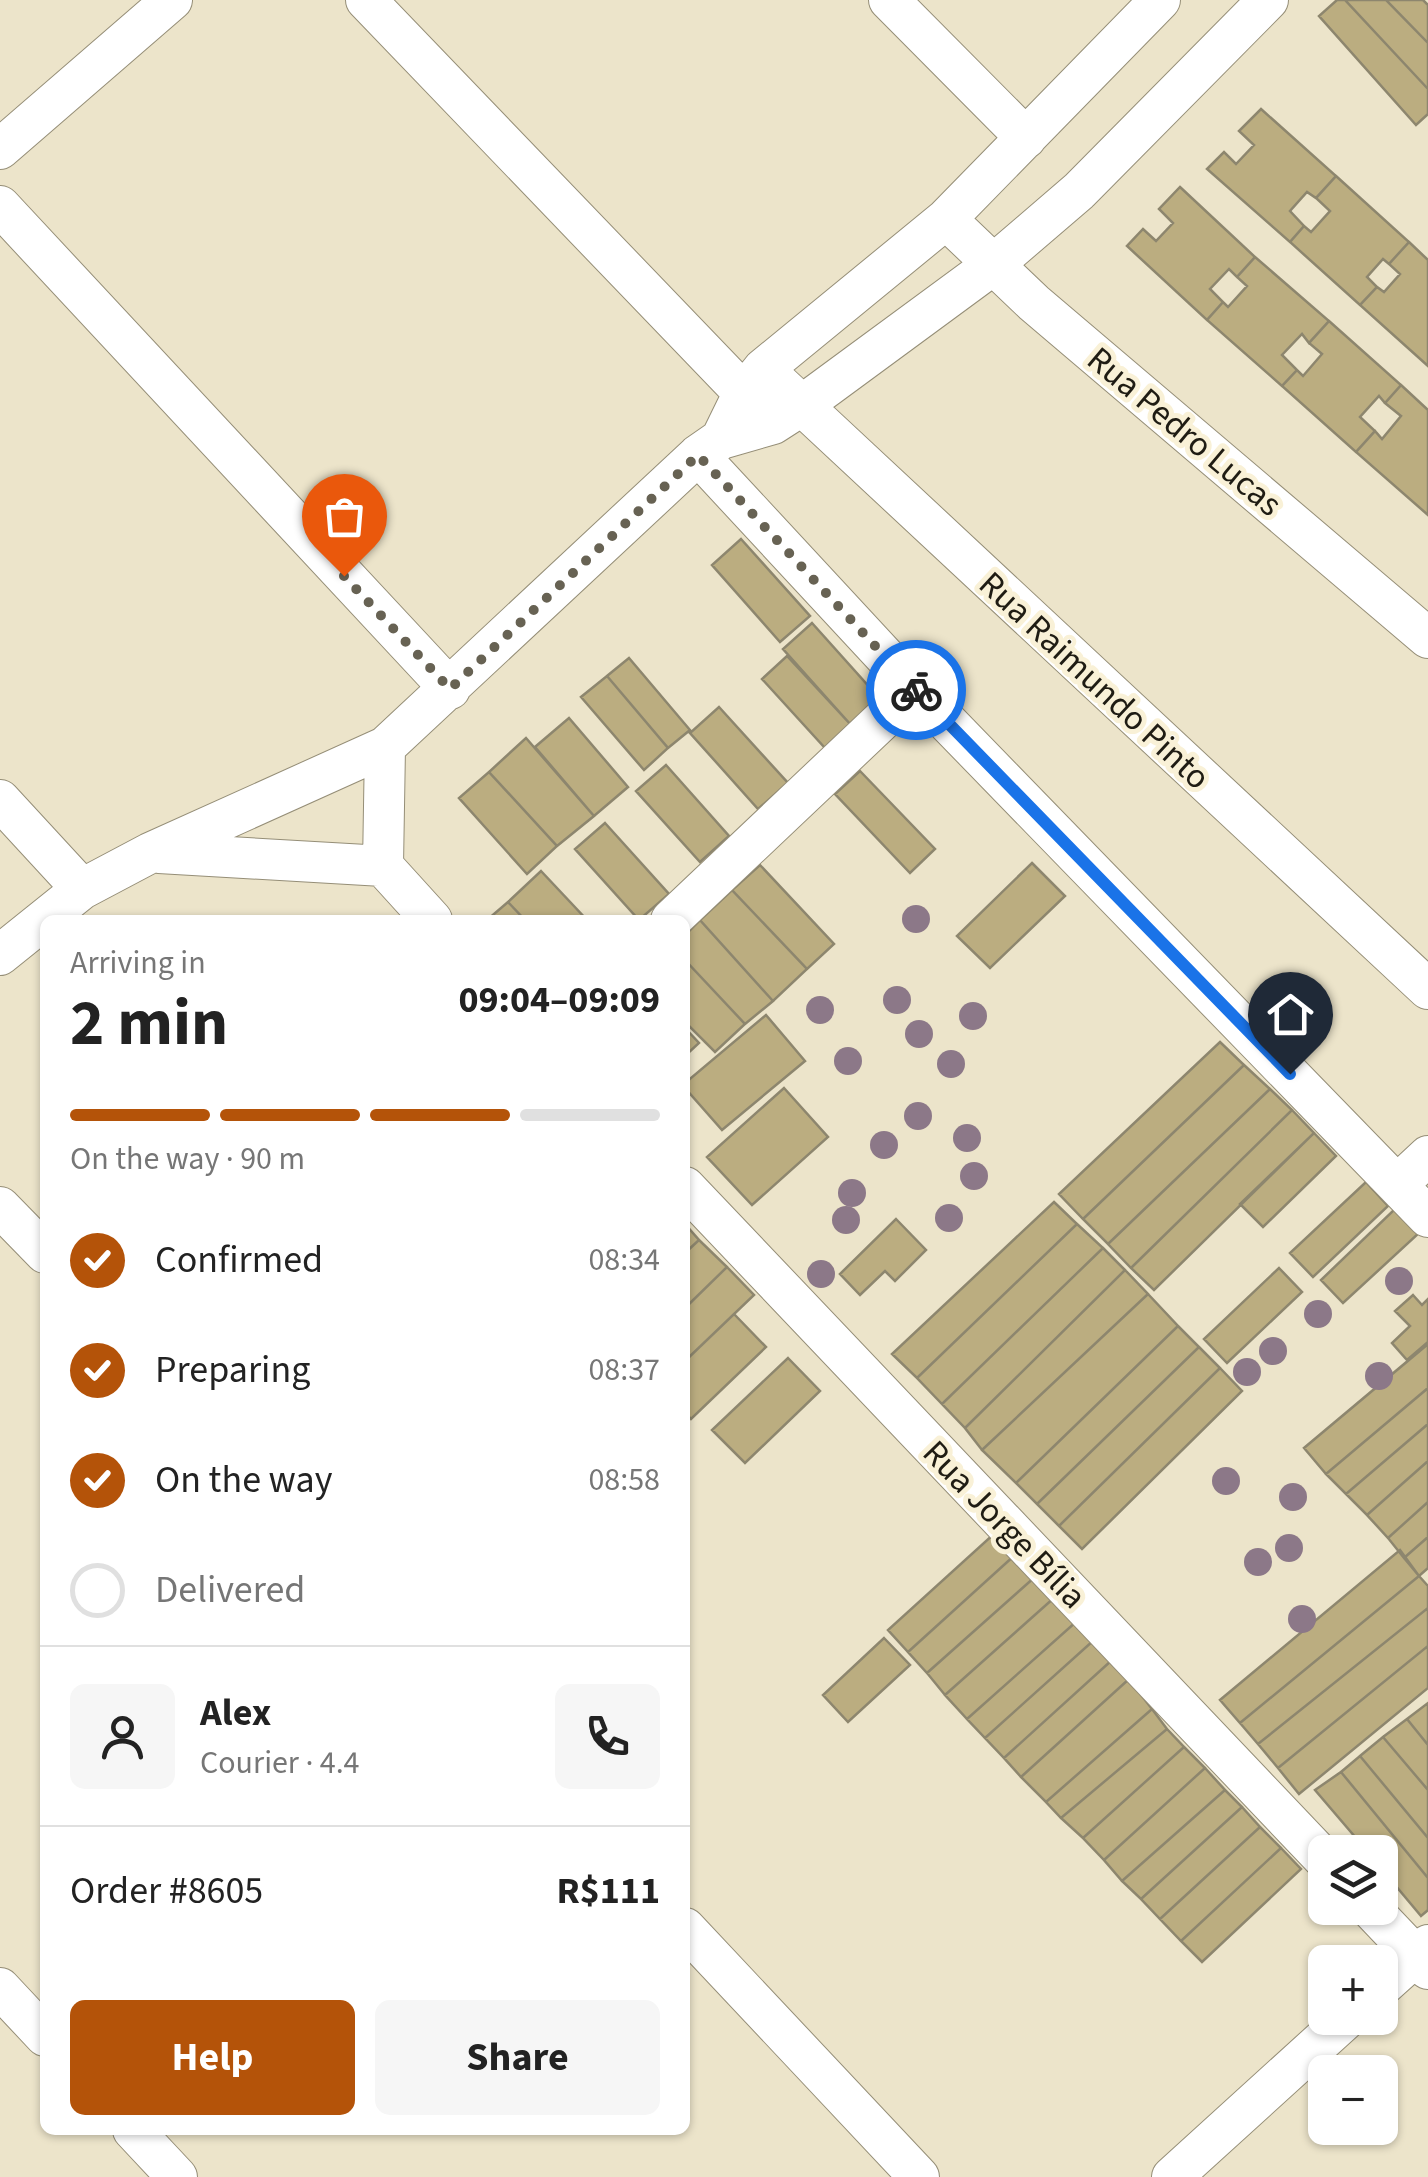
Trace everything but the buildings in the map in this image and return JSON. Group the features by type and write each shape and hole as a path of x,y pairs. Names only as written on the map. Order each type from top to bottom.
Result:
{"street":[{"path":"0,149 172,0"},
{"name":"Rua Raimundo Pinto","path":"366,0 787,415 1428,989"},
{"path":"889,0 1026,138"},
{"path":"50,915 82,890 150,853 386,748 710,447 753,381 946,219 1160,0"},
{"path":"710,447 787,415 994,264 1078,191 1268,0"},
{"path":"0,206 450,689"},
{"name":"Rua Pedro Lucas","path":"946,219 1049,316 1428,638"},
{"path":"710,447 915,689 1428,1216"},
{"path":"677,915 915,689"},
{"path":"382,866 386,748"},
{"path":"0,800 82,890"},
{"path":"150,853 382,866 427,915"},
{"path":"0,955 40,923"},
{"path":"1398,1184 1428,1156"},
{"name":"Rua Jorge Bília","path":"690,1192 1308,1842"},
{"path":"0,1207 40,1248"},
{"path":"1389,1925 1424,1956 1398,1975"},
{"path":"690,1933 919,2177"},
{"path":"0,1988 40,2031"},
{"path":"1172,2177 1328,2035"},
{"path":"138,2135 177,2177"}],"way so far":[{"path":"344,576 450,689 698,455 916,690"}],"route":[{"path":"916,690 1290,1074"}]}
